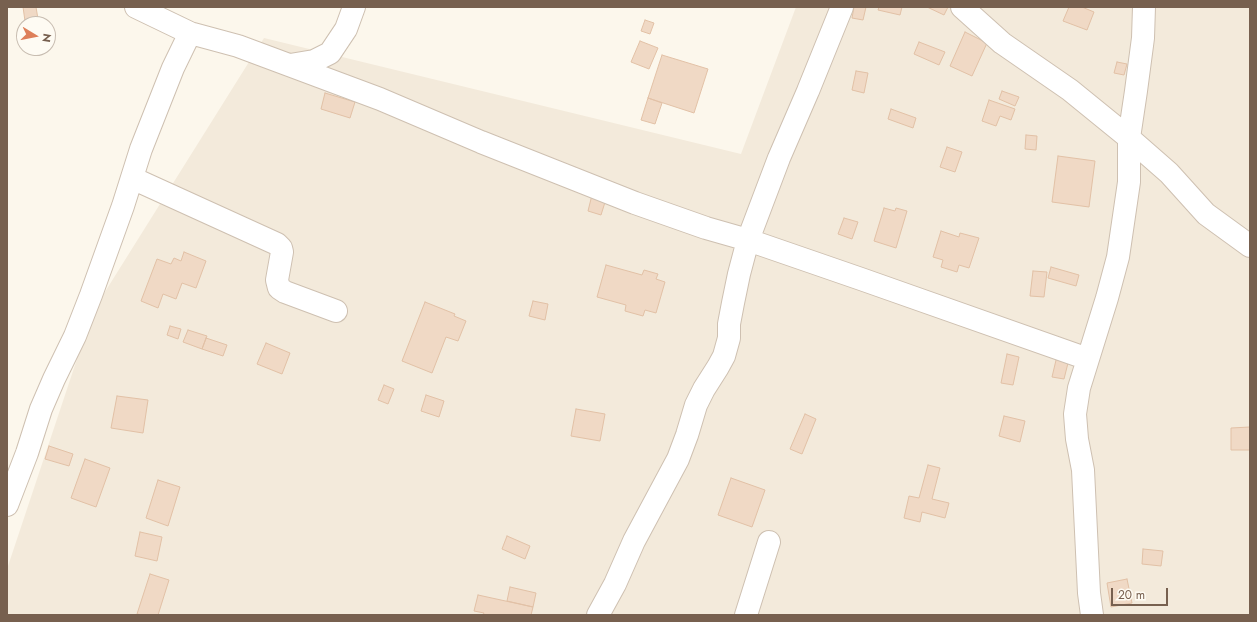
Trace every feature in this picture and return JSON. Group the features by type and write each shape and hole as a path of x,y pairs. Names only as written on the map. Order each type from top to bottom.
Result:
{"street":[{"path":"136,7 190,33 238,46 380,99 481,142 634,203 706,228 748,240 1088,359"},
{"path":"290,65 314,61 330,53 346,29 354,7"},
{"path":"598,615 615,584 634,541 678,459 696,405 724,356 729,338 729,324 739,274 748,240 779,158 842,7"},
{"path":"962,7 1002,43 1070,90 1129,138 1169,173 1206,214 1250,246"},
{"path":"1092,615 1089,594 1083,470 1077,439 1075,414 1079,388 1118,257 1129,182 1129,138 1143,38 1144,7"},
{"path":"7,505 27,453 41,409 75,336 91,295 141,149 173,68 190,33"},
{"path":"132,178 277,244 281,248 282,252 277,280 280,288 285,292 336,311"},
{"path":"746,615 769,542"}],"shaded area":[{"path":"796,7 1250,7 1250,615 7,615 7,569 93,311 264,38 741,154"}],"building":[{"path":"23,7 36,7 38,16 24,16"},
{"path":"854,7 866,7 863,20 852,18"},
{"path":"879,7 902,7 900,15 878,10"},
{"path":"927,7 948,7 944,15"},
{"path":"1069,7 1082,7 1094,12 1087,30 1063,21"},
{"path":"645,20 654,23 650,34 641,31"},
{"path":"965,32 987,43 972,76 950,66"},
{"path":"640,41 658,48 649,69 631,62"},
{"path":"919,42 945,52 939,65 914,54"},
{"path":"662,55 708,69 694,113 648,98"},
{"path":"1117,62 1127,64 1124,75 1114,73"},
{"path":"856,71 868,73 864,93 852,90"},
{"path":"1002,91 1019,97 1015,106 999,99"},
{"path":"325,93 355,102 350,118 321,109"},
{"path":"648,98 662,103 655,124 641,120"},
{"path":"989,100 1015,109 1011,120 1000,116 996,126 982,121"},
{"path":"891,109 916,118 913,128 888,119"},
{"path":"1026,135 1037,136 1036,150 1025,149"},
{"path":"947,147 962,152 955,172 940,167"},
{"path":"1058,156 1095,161 1089,207 1052,202"},
{"path":"592,195 606,199 601,215 588,211"},
{"path":"884,208 895,211 896,208 907,211 896,248 874,241"},
{"path":"844,218 858,222 852,239 838,234"},
{"path":"941,231 959,237 960,233 979,238 969,268 959,265 957,272 941,267 943,260 933,257"},
{"path":"184,252 206,261 196,288 182,283 176,299 163,294 158,308 141,301 157,259 171,264 174,258 181,261"},
{"path":"606,265 642,275 644,270 658,274 656,279 665,282 656,313 645,310 643,316 625,311 626,305 597,297"},
{"path":"1051,267 1079,275 1076,286 1048,278"},
{"path":"1033,271 1047,272 1044,297 1030,296"},
{"path":"533,301 548,304 545,320 529,316"},
{"path":"425,302 455,314 454,316 466,321 458,341 446,337 432,373 402,361"},
{"path":"170,326 181,329 178,339 167,335"},
{"path":"188,330 207,336 202,349 183,342"},
{"path":"206,338 227,345 223,356 202,349"},
{"path":"266,343 290,353 282,374 257,364"},
{"path":"1007,354 1019,357 1013,385 1001,383"},
{"path":"1057,356 1069,359 1064,379 1052,377"},
{"path":"384,385 394,389 388,404 378,400"},
{"path":"426,395 444,401 439,417 421,411"},
{"path":"117,396 148,400 143,433 111,428"},
{"path":"576,409 605,414 600,441 571,436"},
{"path":"805,414 816,419 802,454 790,449"},
{"path":"1004,416 1025,421 1020,442 999,436"},
{"path":"1250,427 1250,450 1231,450 1231,428"},
{"path":"49,446 73,454 69,466 45,459"},
{"path":"85,459 110,468 96,507 71,498"},
{"path":"928,465 940,468 932,499 949,503 945,518 922,512 920,522 904,518 909,496 919,498"},
{"path":"731,478 765,490 752,527 718,515"},
{"path":"158,480 180,487 168,526 146,518"},
{"path":"140,532 162,537 157,561 135,556"},
{"path":"507,536 530,546 525,559 502,549"},
{"path":"1143,549 1163,551 1161,566 1142,564"},
{"path":"150,574 169,580 158,615 137,614"},
{"path":"1127,579 1132,603 1111,607 1107,583"},
{"path":"510,587 536,593 533,607 507,601"},
{"path":"478,595 533,607 531,615 483,615 484,613 474,611"}]}
